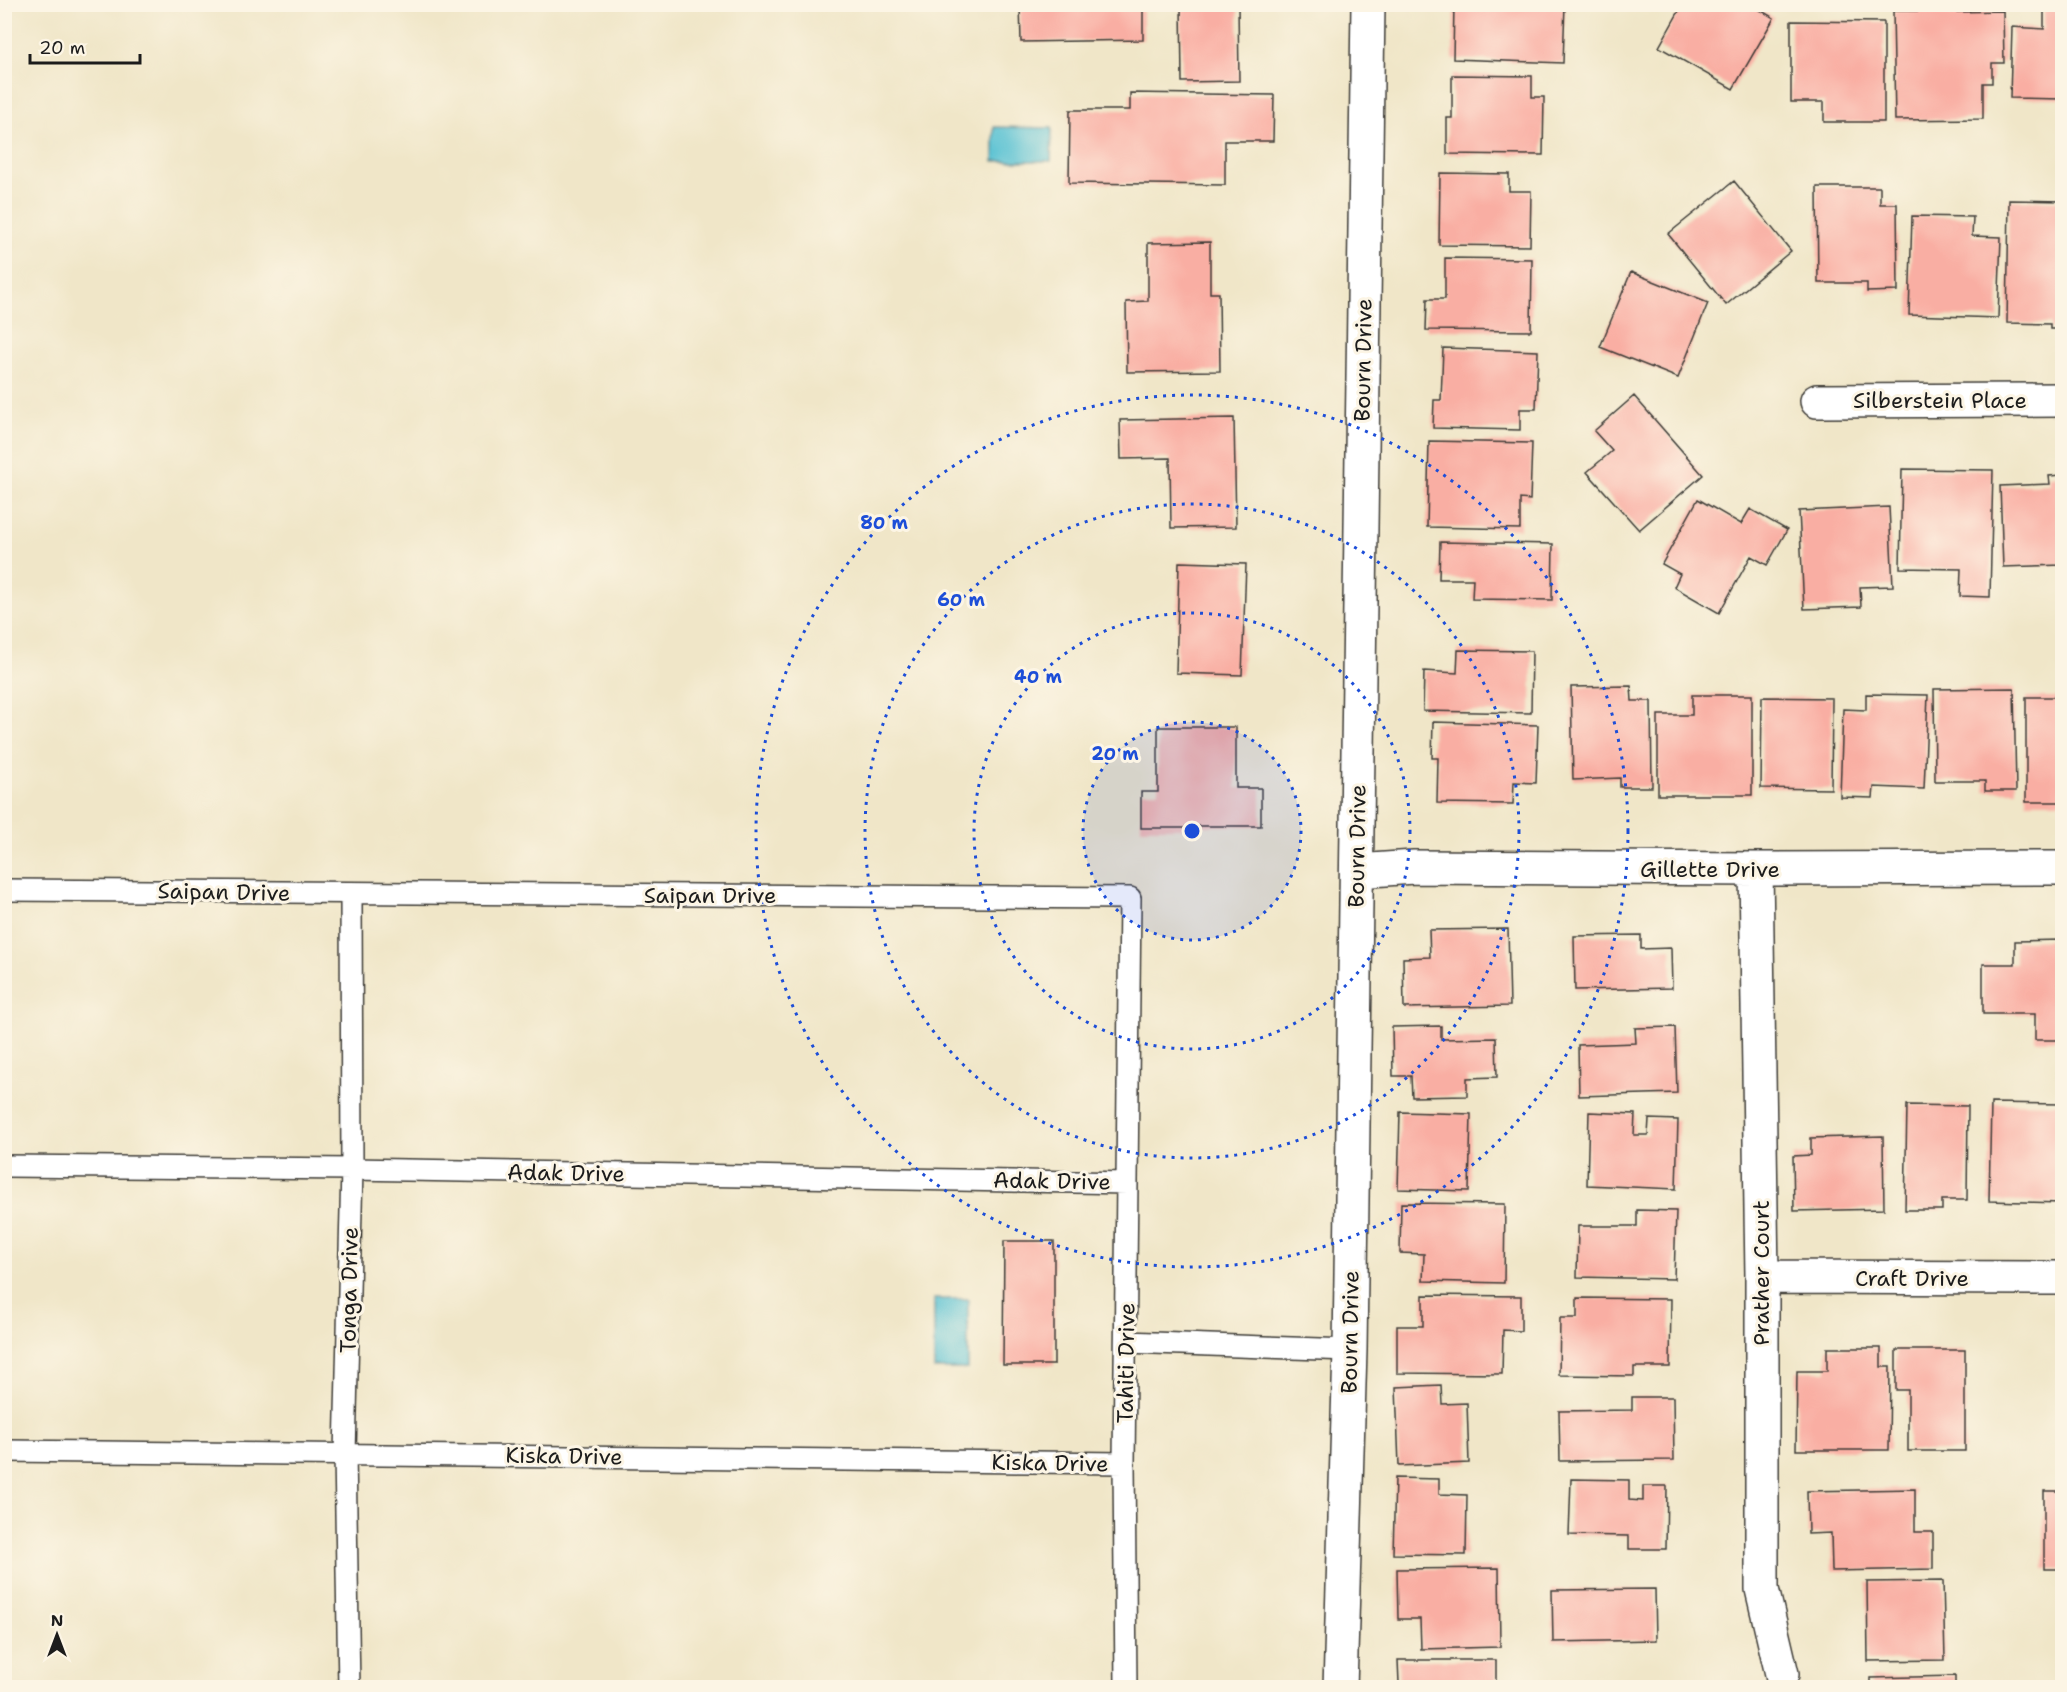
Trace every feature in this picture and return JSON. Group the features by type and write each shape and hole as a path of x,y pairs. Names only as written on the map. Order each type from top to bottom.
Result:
{"street":[{"name":"Bourn Drive","path":"1340,1688 1350,1350 1368,4"},
{"name":"Silberstein Place","path":"1817,401 2062,400"},
{"name":"Gillette Drive","path":"1357,871 1414,867 2062,868"},
{"name":"Prather Court","path":"1756,869 1762,1277 1762,1589 1782,1674"},
{"name":"Craft Drive","path":"1762,1277 2062,1278"}],"lane":[{"name":"Saipan Drive","path":"4,890 1130,898 1127,1183"},
{"name":"Tonga Drive","path":"349,1688 345,1454 352,1169 351,893"},
{"name":"Adak Drive","path":"4,1166 352,1169 1127,1183"},
{"name":"Tahiti Drive","path":"1126,1688 1124,1463 1127,1183"},
{"path":"1126,1342 1350,1350"},
{"name":"Kiska Drive","path":"4,1451 1124,1463"}],"water":[{"path":"994,127 1052,128 1051,161 994,161"},
{"path":"934,1299 968,1299 968,1369 934,1369"}],"building":[{"path":"1020,4 1143,4 1143,40 1021,42"},
{"path":"1181,4 1238,4 1239,81 1182,82"},
{"path":"1454,4 1565,4 1563,63 1453,59"},
{"path":"1683,4 1750,4 1774,18 1733,89 1659,47"},
{"path":"1920,4 1957,4 1957,12 2003,11 2004,63 1992,63 1992,83 1983,83 1983,119 1895,120 1893,11 1920,11"},
{"path":"2044,4 2062,4 2062,99 2010,98 2012,27 2044,29"},
{"path":"1791,21 1884,22 1884,122 1824,122 1824,102 1791,102"},
{"path":"1452,75 1532,76 1532,97 1544,97 1543,155 1447,154 1447,118 1452,118"},
{"path":"1130,93 1274,95 1273,141 1225,141 1225,185 1069,183 1070,110 1130,110"},
{"path":"1440,173 1509,174 1509,191 1531,191 1530,246 1439,245"},
{"path":"1734,181 1791,251 1726,305 1668,234"},
{"path":"1817,187 1880,187 1880,204 1897,204 1898,291 1867,292 1867,283 1818,283"},
{"path":"2009,200 2062,201 2062,329 2050,329 2050,324 2007,323"},
{"path":"1912,216 1973,217 1972,236 2001,237 1998,318 1909,315"},
{"path":"1210,242 1210,293 1219,293 1220,371 1127,372 1126,302 1148,301 1148,243"},
{"path":"1445,258 1532,259 1531,331 1426,330 1427,299 1445,299"},
{"path":"1631,272 1708,303 1678,378 1600,347"},
{"path":"1443,348 1538,351 1536,409 1520,409 1520,430 1433,428 1434,400 1441,400"},
{"path":"1634,396 1703,475 1639,530 1587,472 1612,451 1594,431"},
{"path":"1234,418 1236,527 1171,528 1170,458 1121,459 1120,420"},
{"path":"1429,441 1532,443 1530,500 1520,499 1520,529 1427,527"},
{"path":"1902,469 1993,470 1990,597 1960,596 1961,569 1900,568"},
{"path":"2062,475 2062,565 2003,567 2000,486 2050,484 2049,476"},
{"path":"1698,499 1741,524 1750,509 1787,530 1767,565 1751,556 1719,613 1674,587 1680,574 1662,564"},
{"path":"1889,507 1893,586 1860,587 1861,607 1804,609 1799,511"},
{"path":"1440,542 1553,544 1552,600 1472,599 1473,579 1439,579"},
{"path":"1179,562 1246,564 1242,675 1176,673"},
{"path":"1458,650 1532,651 1531,713 1423,711 1424,671 1457,673"},
{"path":"1631,686 1632,701 1651,701 1652,787 1620,787 1620,778 1573,780 1571,687"},
{"path":"2014,688 2016,791 1985,791 1985,781 1935,781 1934,689"},
{"path":"1866,694 1928,695 1924,789 1874,787 1873,798 1840,797 1843,709 1866,710"},
{"path":"1692,695 1752,695 1752,795 1658,795 1658,715 1692,715"},
{"path":"1762,697 1832,698 1831,789 1761,788"},
{"path":"2026,697 2062,697 2062,802 2026,802"},
{"path":"1433,722 1538,725 1536,783 1514,782 1513,804 1437,803 1438,758 1432,758"},
{"path":"1158,727 1236,727 1236,788 1261,788 1261,826 1141,828 1141,792 1158,792"},
{"path":"1508,929 1510,1006 1404,1008 1403,958 1430,957 1429,930"},
{"path":"1641,935 1641,949 1671,948 1672,988 1575,990 1574,936"},
{"path":"2062,940 2062,1040 2035,1040 2035,1014 1983,1014 1983,964 2015,964 2015,941"},
{"path":"1441,1026 1441,1039 1496,1038 1497,1077 1467,1078 1467,1096 1412,1097 1411,1076 1393,1076 1392,1027"},
{"path":"1675,1027 1677,1093 1579,1096 1578,1045 1636,1043 1635,1028"},
{"path":"1991,1103 2062,1104 2062,1203 1989,1201"},
{"path":"1907,1105 1968,1106 1967,1200 1942,1200 1942,1210 1905,1210"},
{"path":"1400,1112 1471,1114 1469,1191 1398,1189"},
{"path":"1589,1112 1635,1114 1634,1135 1648,1135 1649,1119 1678,1120 1676,1189 1587,1185"},
{"path":"1883,1136 1884,1209 1794,1211 1793,1156 1811,1155 1811,1138"},
{"path":"1401,1203 1505,1204 1504,1283 1423,1281 1424,1254 1400,1253"},
{"path":"1637,1210 1676,1211 1674,1279 1577,1277 1578,1226 1637,1226"},
{"path":"1004,1241 1054,1241 1054,1365 1003,1365"},
{"path":"1423,1295 1521,1296 1521,1331 1503,1330 1502,1374 1397,1373 1397,1326 1423,1326"},
{"path":"1577,1298 1671,1299 1670,1367 1634,1367 1634,1376 1559,1375 1560,1318 1577,1318"},
{"path":"1827,1348 1881,1348 1881,1367 1890,1367 1889,1450 1796,1450 1797,1371 1827,1371"},
{"path":"1896,1350 1965,1350 1965,1451 1908,1451 1908,1390 1896,1390"},
{"path":"1441,1385 1442,1404 1467,1403 1469,1463 1399,1466 1396,1387"},
{"path":"1632,1397 1673,1397 1674,1460 1560,1461 1559,1411 1632,1410"},
{"path":"1395,1478 1439,1479 1439,1494 1467,1495 1466,1555 1393,1554"},
{"path":"1571,1479 1629,1480 1629,1500 1643,1501 1643,1486 1667,1486 1666,1549 1629,1549 1629,1536 1569,1535"},
{"path":"1915,1489 1915,1532 1933,1532 1933,1569 1832,1571 1831,1533 1808,1534 1807,1491"},
{"path":"2044,1491 2062,1491 2062,1569 2044,1569"},
{"path":"1499,1568 1500,1647 1421,1649 1420,1619 1398,1619 1397,1569"},
{"path":"1943,1581 1945,1660 1868,1661 1867,1582"},
{"path":"1655,1589 1656,1640 1553,1642 1552,1590"},
{"path":"1398,1660 1496,1660 1496,1688 1391,1688 1391,1683 1399,1683"},
{"path":"1955,1676 1955,1688 1871,1688 1871,1678"}]}
